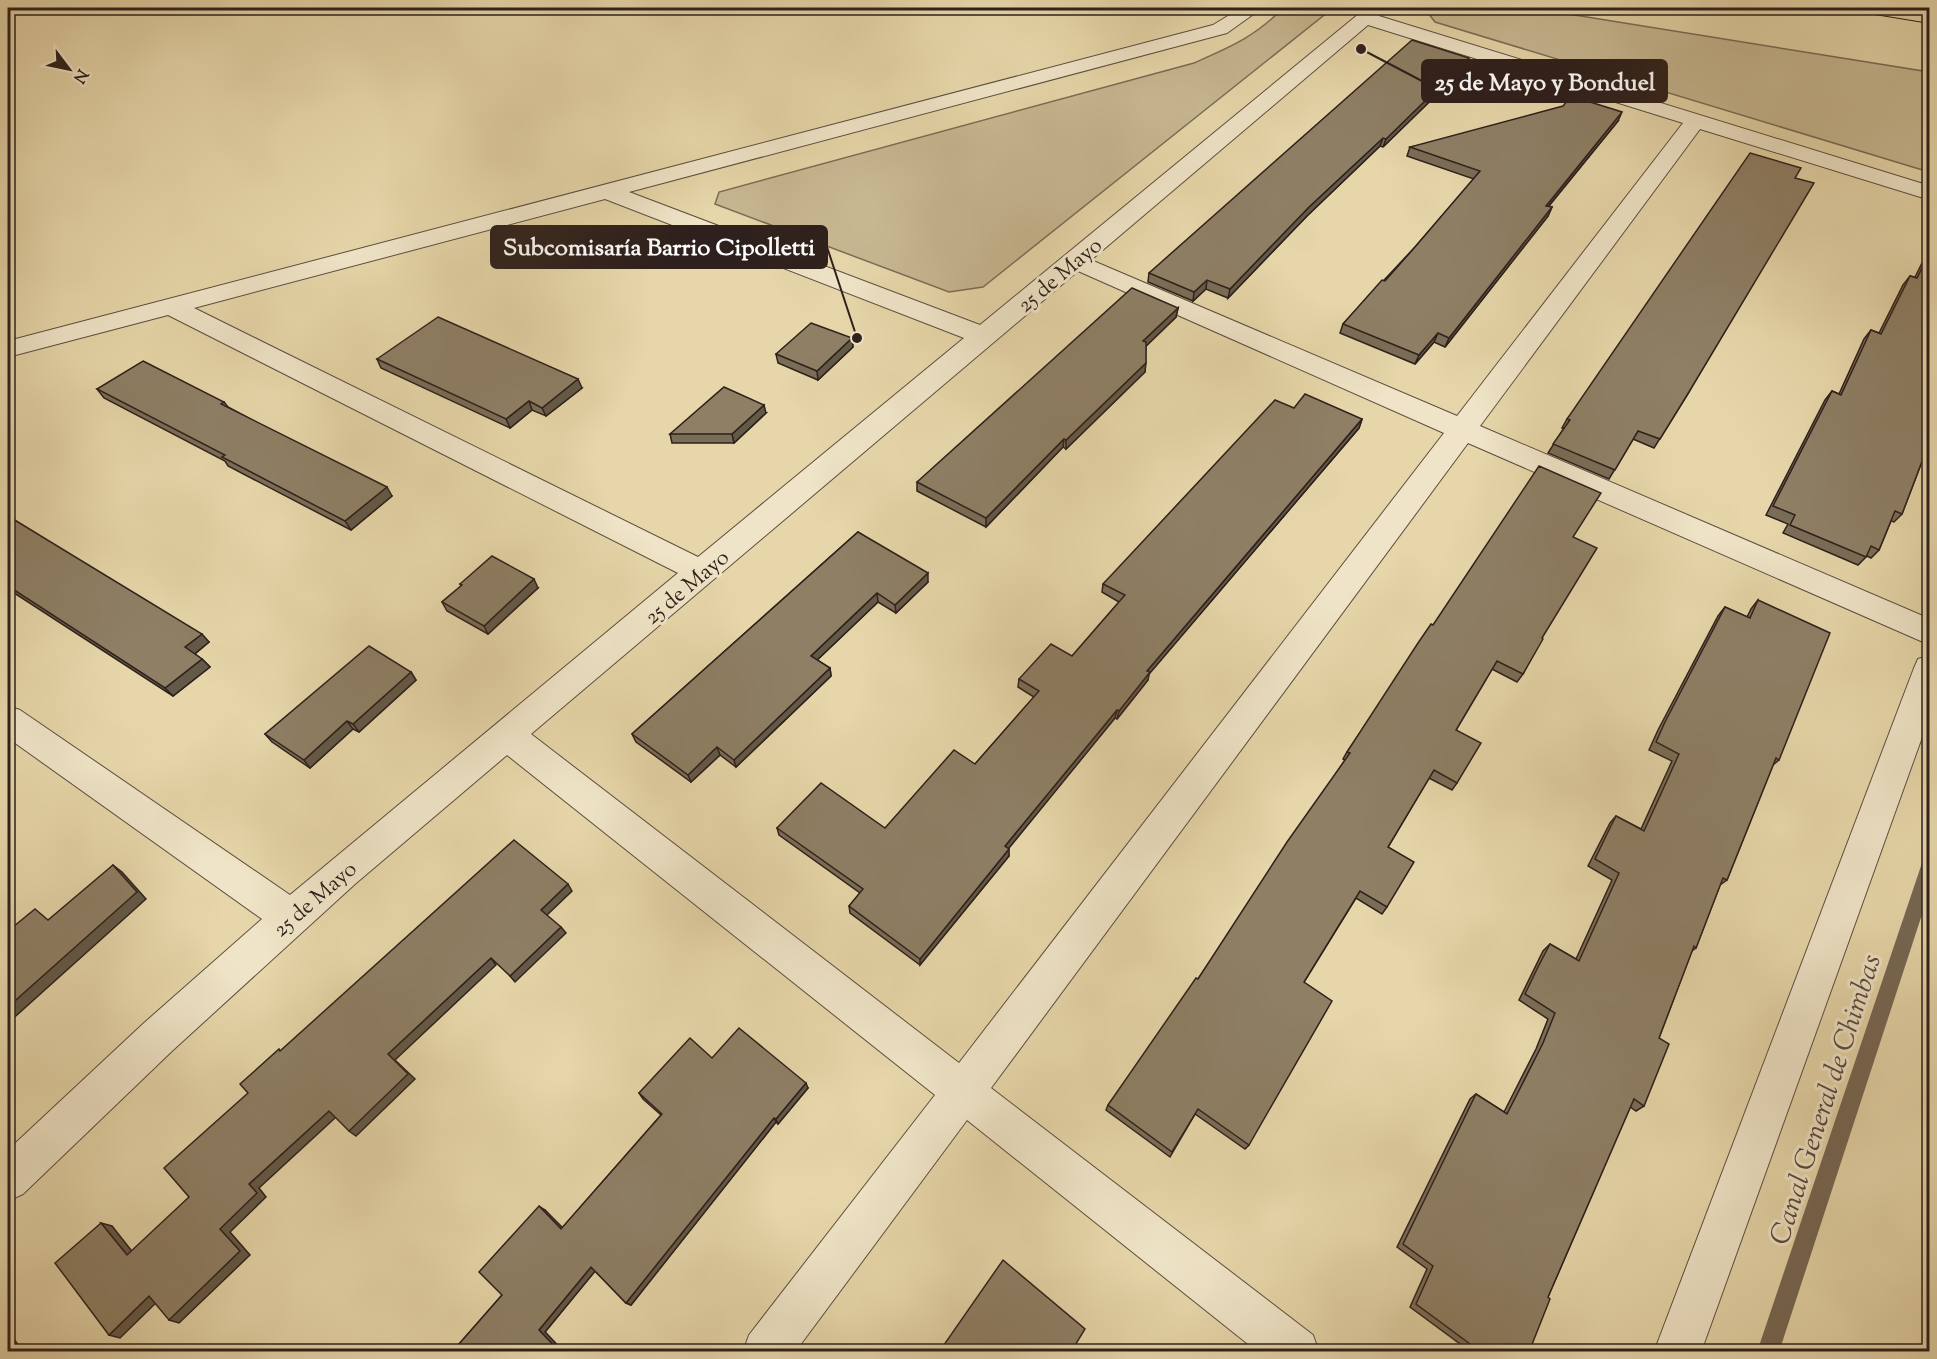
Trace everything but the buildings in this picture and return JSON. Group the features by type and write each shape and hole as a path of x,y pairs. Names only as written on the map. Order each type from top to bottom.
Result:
{"main road":[{"path":"1875,8 1929,17"}],"street":[{"path":"8,349 1220,29 1253,8"},
{"path":"1371,13 1696,120 1929,193"},
{"name":"25 de Mayo","path":"8,1179 158,1037 342,872 1371,13"},
{"path":"766,1352 1696,120"},
{"path":"606,191 984,336"},
{"path":"1074,261 1929,633"},
{"path":"171,306 702,572"},
{"path":"1677,1352 1929,668"},
{"path":"8,720 292,918"},
{"path":"507,735 1296,1352"}],"shaded area":[{"path":"1283,8 1333,8 983,287 949,292 715,204 719,192 1194,63 1252,34"},
{"path":"1531,8 1929,72 1929,172 1435,22 1425,9"}],"waterway":[{"name":"Canal General de Chimbas","path":"1768,1352 1930,863"}],"place":[{"name":"25 de Mayo y Bonduel","path":"1361,49"},
{"name":"Subcomisaría Barrio Cipolletti","path":"857,338"}]}
